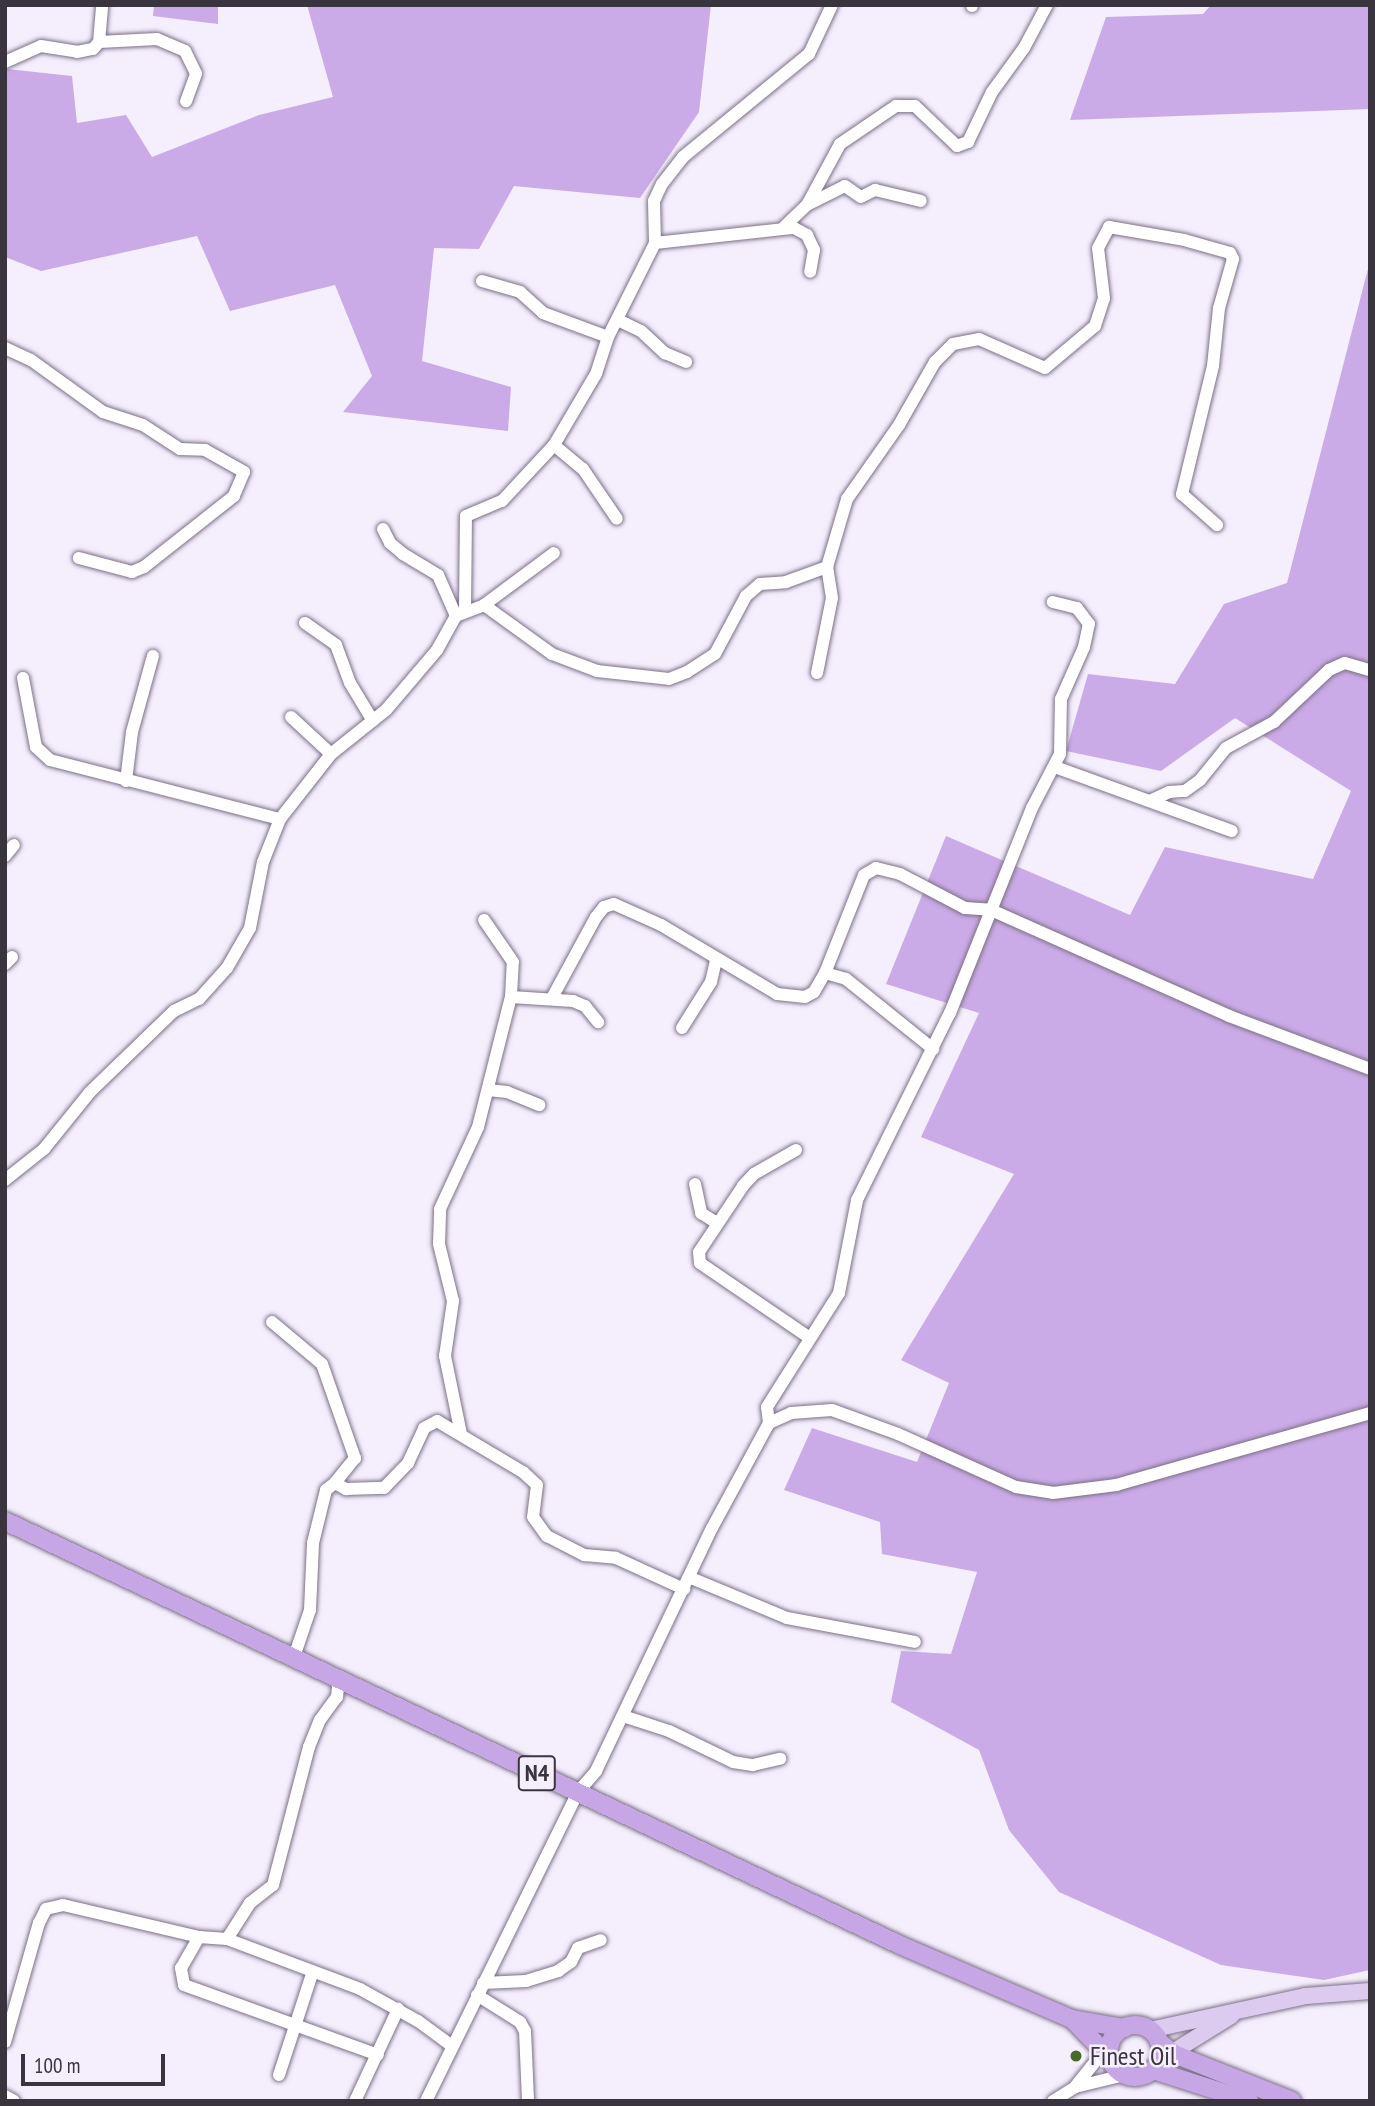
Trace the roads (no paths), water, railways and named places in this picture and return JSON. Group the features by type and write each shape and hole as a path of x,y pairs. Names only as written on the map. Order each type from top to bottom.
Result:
{"highway":[{"name":"N4","path":"5,1521 888,1939 1072,2019 1124,2028 1137,2025 1159,2051 1219,2096 1249,2101"},
{"name":"N4","path":"1072,2019 1108,2050 1124,2075 1142,2076 1159,2051"},
{"path":"1108,2050 1124,2028"},
{"name":"N4","path":"1159,2051 1292,2101"}],"main road":[{"path":"1159,2051 1233,2014 1306,1996 1370,1991"},
{"path":"1159,2051 1233,2014"}],"street":[{"path":"5,62 41,46 77,52 93,49 99,42 102,5"},
{"path":"5,1180 44,1149 107,1076 174,1012 198,999 227,968 250,928 263,862 280,819 331,754 373,721 437,650 461,613 466,516 502,501 554,445 596,374 608,337 654,243 654,201 662,184 683,157 809,54 832,5"},
{"path":"784,227 807,205 848,135 896,106 915,106 957,146 968,142 992,92 1024,48 1047,5"},
{"path":"99,42 157,39 185,51 196,74 186,101"},
{"path":"807,205 845,186 861,197 875,190 921,201"},
{"path":"654,243 784,227 807,235 814,250 810,272"},
{"path":"817,673 832,598 827,567 847,499 899,425 935,362 953,344 979,339 1045,368 1095,326 1104,299 1098,248 1109,227 1185,240 1230,253 1233,259 1219,308 1213,366 1182,494 1217,525"},
{"path":"482,281 520,292 542,313 608,337"},
{"path":"618,320 641,331 665,353 686,362"},
{"path":"5,348 31,360 103,412 143,425 180,449 205,450 244,472 234,496 144,567 132,572 79,558"},
{"path":"554,445 583,470 617,519"},
{"path":"383,529 396,549 438,575 461,613"},
{"path":"461,613 484,605 554,553"},
{"path":"484,605 552,654 597,671 669,679 715,653 746,596 760,584 786,582 827,567"},
{"path":"426,2101 578,1792 596,1771 691,1578 712,1528 769,1423 767,1407 839,1293 857,1200 933,1049 1032,808 1055,767 1064,727 1062,699 1084,647 1089,624 1077,608 1053,602"},
{"path":"305,623 336,645 350,683 373,721"},
{"path":"126,781 132,732 153,656"},
{"path":"1152,800 1185,791 1200,780 1226,748 1274,722 1329,670 1345,663 1370,670"},
{"path":"23,678 36,747 50,760 280,819"},
{"path":"291,717 331,754"},
{"path":"1055,767 1232,831"},
{"path":"552,998 596,917 604,907 614,904 662,925 716,960 777,994 792,996 814,992 825,973 864,875 876,867 965,908 991,910 1229,1016 1370,1069"},
{"path":"461,1434 445,1356 453,1301 439,1244 440,1209 463,1167 488,1090 512,997 513,962 484,920"},
{"path":"682,1028 715,975 716,960"},
{"path":"825,973 846,979 933,1049"},
{"path":"512,997 552,998 585,1006 598,1022"},
{"path":"488,1090 506,1092 539,1105"},
{"path":"796,1150 754,1174 699,1252 700,1263 810,1338"},
{"path":"695,1184 701,1213 717,1223"},
{"path":"272,1322 322,1364 355,1458 326,1490 316,1532 310,1610 294,1657"},
{"path":"769,1423 791,1413 832,1410 1016,1488 1053,1493 1116,1485 1370,1413"},
{"path":"335,1483 346,1489 384,1488 408,1463 429,1423 444,1423 537,1485 533,1517 547,1536 584,1555 616,1558 684,1590"},
{"path":"691,1578 787,1618 915,1642"},
{"path":"227,1939 250,1903 273,1885 309,1747 320,1720 337,1697 339,1679"},
{"path":"623,1716 669,1731 733,1762 753,1765 780,1759"},
{"path":"5,2042 29,1950 46,1909 63,1905 106,1912 199,1937 227,1939 313,1970 398,2009 452,2046"},
{"path":"199,1937 181,1968 184,1985 378,2055"},
{"path":"483,1983 526,1980 558,1971 571,1962 578,1948 601,1940"},
{"path":"279,2076 313,1970"},
{"path":"477,1996 520,2022 525,2031 528,2101"},
{"path":"355,2101 398,2009"},
{"path":"1053,2101 1075,2087 1108,2050"},
{"path":"1075,2087 1124,2075"},
{"path":"5,2096 14,2101"}],"place":[{"name":"Finest Oil","path":"1076,2056"}]}
